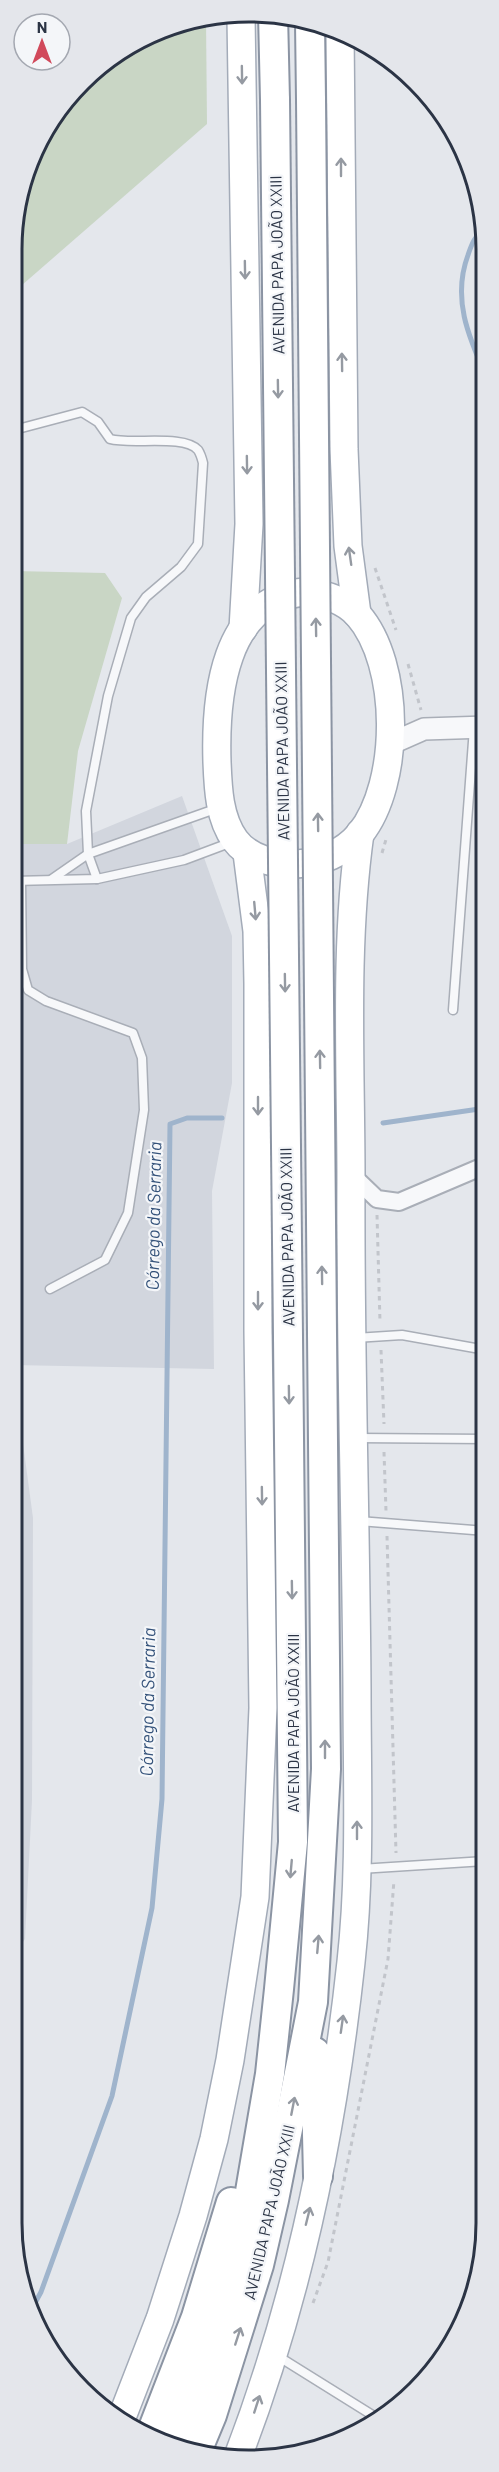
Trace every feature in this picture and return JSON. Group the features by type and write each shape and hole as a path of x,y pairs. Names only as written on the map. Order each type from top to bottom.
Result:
{"highway":[{"name":"AVENIDA PAPA JOÃO XXIII","path":"175,2436 219,2318 246,2215 270,2074 293,1842 273,24"},
{"name":"AVENIDA PAPA JOÃO XXIII","path":"200,2444 219,2393 259,2265 313,2002 326,1768 310,31"},
{"path":"313,2002 318,2176"},
{"path":"153,2428 196,2317 270,2074"}],"main road":[{"name":"AVENIDA PAPA JOÃO XXIII","path":"124,2412 160,2319 194,2216 214,2139 230,2060 255,1897 263,1708 258,1331 257,931 241,847 225,822 221,807 217,763 217,699 228,658 243,629 249,524 241,23"},
{"path":"240,2449 273,2354 318,2176 351,1960 356,1869 355,1521 351,1338 352,914 353,884 360,833 381,790 390,744 390,710 379,658 372,638 357,614 348,546 344,449 340,42"},
{"path":"243,629 264,607 288,593 324,594 357,614"},
{"path":"241,847 265,860 295,864 324,860 343,849 360,833"}],"street":[{"path":"390,710 424,729"},
{"path":"390,744 424,729 476,728"},
{"path":"351,1174 377,1199 399,1202 476,1169"}],"lane":[{"path":"22,428 82,412 98,422 110,438 184,443 198,451 203,463 198,544 181,567 146,597 131,618 108,696 86,812 88,854 97,879"},
{"path":"453,1010 476,770"},
{"path":"51,879 88,854 221,807"},
{"path":"22,881 97,879 241,847"},
{"path":"22,969 28,990 46,1001 133,1033 142,1058 144,1110 128,1213 105,1260 50,1289"},
{"path":"351,1338 402,1335 476,1348"},
{"path":"354,1438 476,1439"},
{"path":"355,1521 410,1523 476,1531"},
{"path":"356,1869 476,1862"},
{"path":"273,2354 371,2414"}],"shaded area":[{"path":"182,796 232,936 232,1083 212,1191 214,1369 22,1365 22,844 67,844"},
{"path":"22,1436 33,1518 32,1800 25,1939 22,1943"}],"green space":[{"path":"206,27 207,124 22,285 24,220 30,191 40,163 69,111 111,69 149,46"},
{"path":"22,571 105,573 122,598 78,751 67,844 22,844"}],"waterway":[{"path":"476,237 463,271 462,286 464,317 476,353"},
{"name":"Córrego da Serraria","path":"383,1123 476,1109"},
{"name":"Córrego da Serraria","path":"37,2300 112,2096 152,1908 162,1799 170,1124 187,1118 222,1118"}]}
